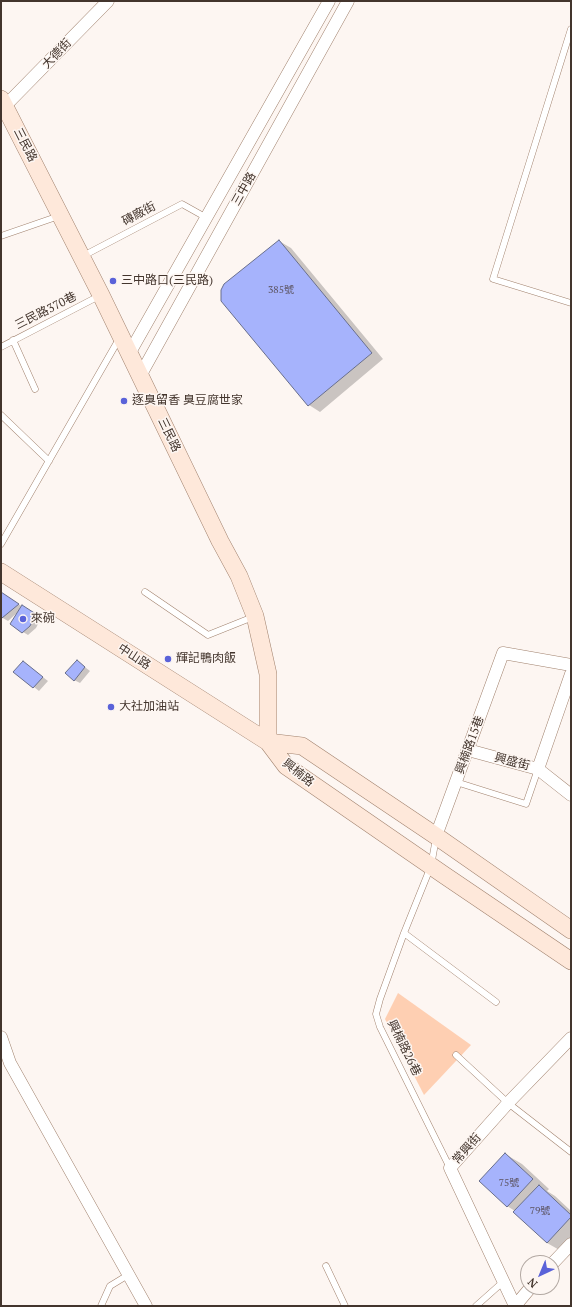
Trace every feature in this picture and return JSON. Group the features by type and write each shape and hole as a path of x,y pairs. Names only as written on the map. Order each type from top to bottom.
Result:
{"street":[{"name":"大德街","path":"2,105 108,1"},
{"path":"130,354 329,1"},
{"name":"三中路","path":"140,376 348,1"},
{"name":"三民路","path":"2,105 82,257 220,541 239,576 255,616 268,674 268,742"},
{"name":"中山路","path":"1,572 268,742"},
{"name":"興楠路15巷","path":"436,836 503,653 571,665"},
{"path":"538,769 571,674"},
{"name":"興楠路","path":"268,742 302,746 436,836 571,930"},
{"name":"興楠路","path":"268,742 286,766 571,960"},
{"name":"興盛街","path":"468,750 538,769 571,795"},
{"path":"1,1038 10,1063 146,1306"},
{"name":"常興街","path":"515,1306 450,1168 508,1102 571,1038"},
{"path":"560,1256 571,1244"},
{"path":"515,1306 524,1295"}],"lane":[{"path":"571,29 493,279 571,303"},
{"name":"磚廠街","path":"82,257 182,204 207,218"},
{"path":"1,236 60,216"},
{"name":"三民路370巷","path":"1,347 101,295"},
{"path":"1,544 121,336"},
{"path":"13,340 35,389"},
{"path":"1,414 49,461"},
{"path":"145,592 208,635 255,616"},
{"path":"456,782 526,804 538,769"},
{"name":"興楠路26巷","path":"436,836 431,866 404,933 376,1014 380,1027 450,1168"},
{"path":"404,933 496,1002"},
{"path":"456,1055 508,1102 571,1152"},
{"path":"326,1266 345,1306"},
{"path":"101,1306 110,1286 128,1275"},
{"path":"476,1306 504,1282"}],"shaded area":[{"path":"398,993 471,1045 424,1095 385,1019"}],"building":[{"path":"279,240 372,353 308,406 221,301 221,290 224,284"},
{"path":"1,592 19,604 2,618 1,618"},
{"name":"來碗","path":"22,605 36,614 30,626 22,633 10,624"},
{"path":"77,660 85,667 74,681 65,673"},
{"path":"23,661 43,677 33,688 13,672"},
{"path":"505,1153 533,1179 507,1207 479,1181"},
{"path":"539,1185 571,1215 571,1217 547,1243 513,1212"}],"place":[{"name":"三中路口(三民路)","path":"113,281"},
{"name":"逐臭留香 臭豆腐世家","path":"124,401"},
{"name":"來碗","path":"23,619"},
{"name":"輝記鴨肉飯","path":"168,659"},
{"name":"大社加油站","path":"111,707"}]}
